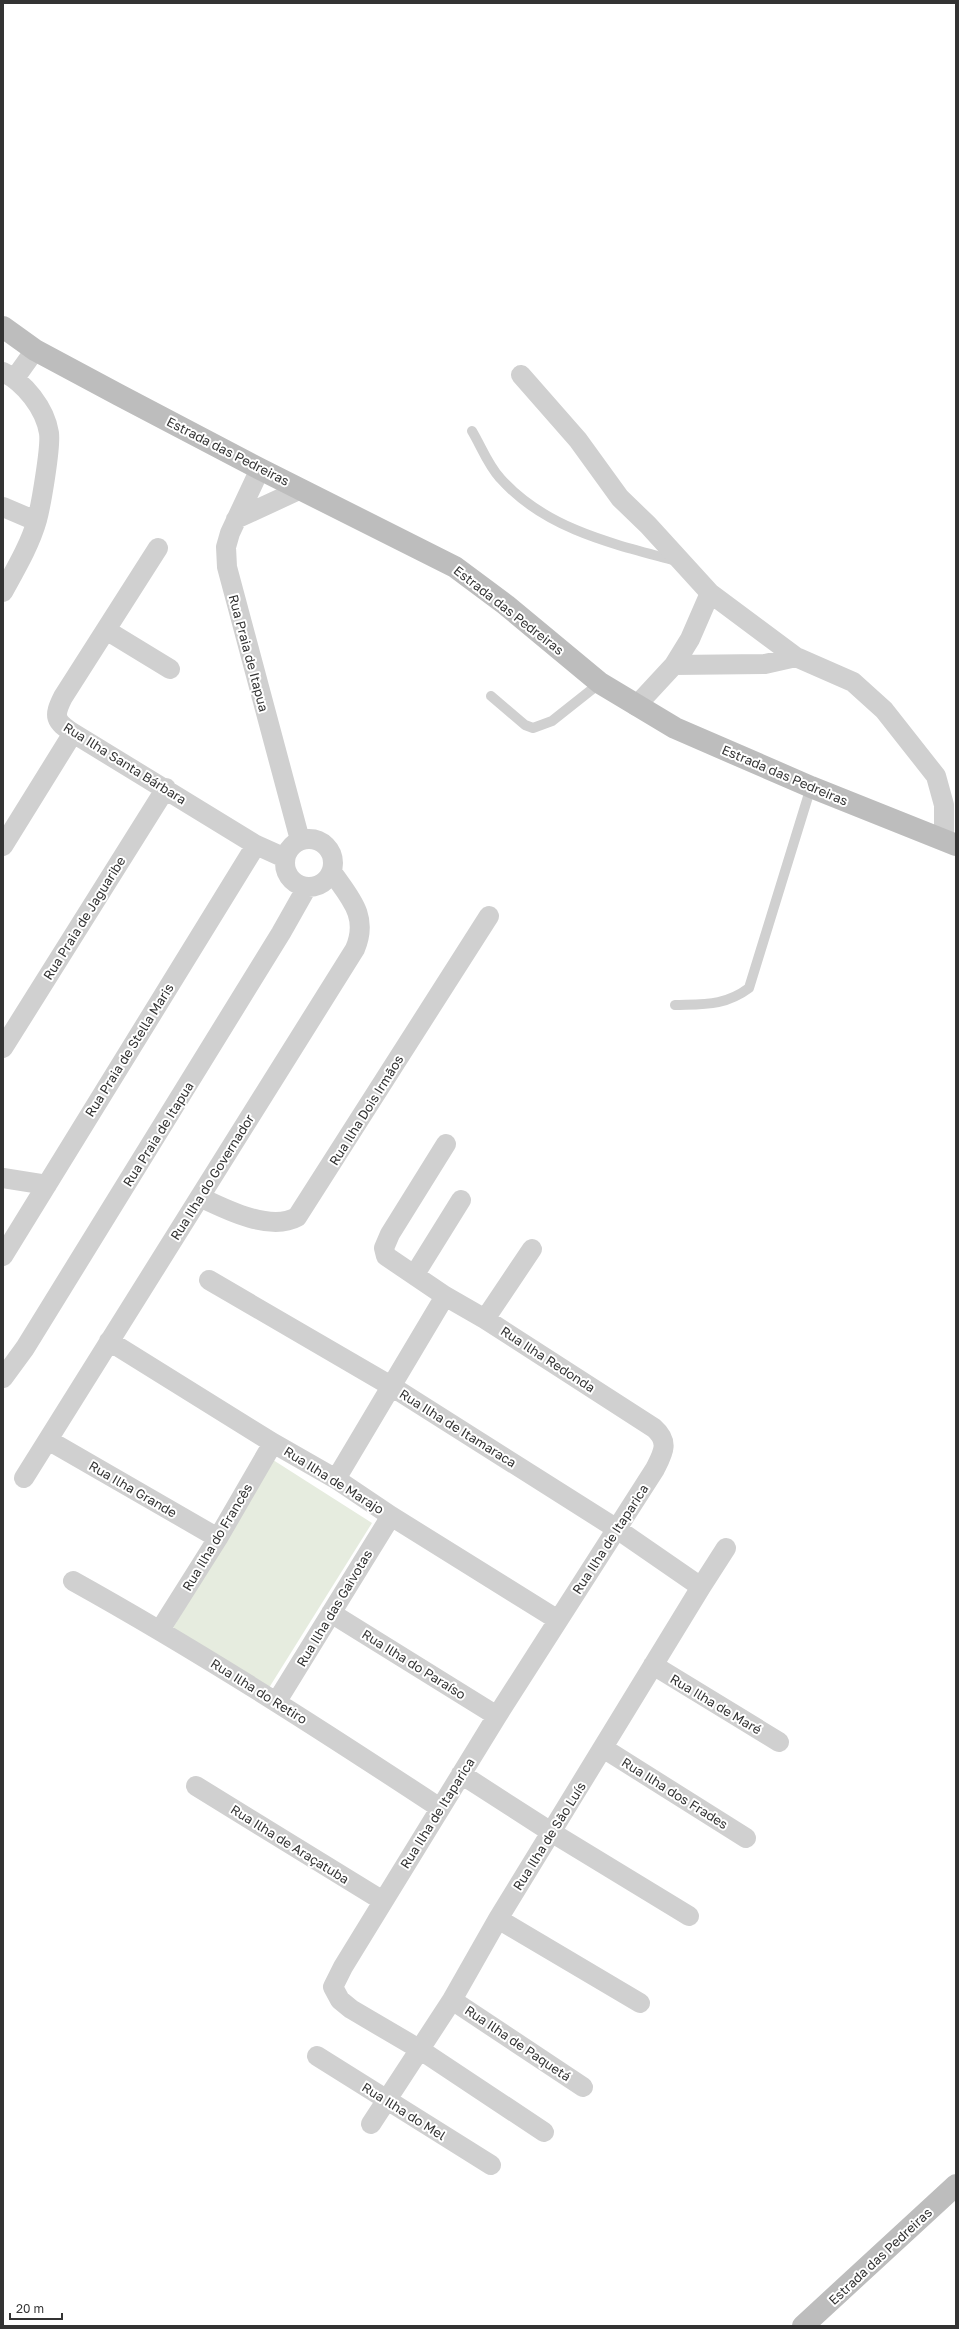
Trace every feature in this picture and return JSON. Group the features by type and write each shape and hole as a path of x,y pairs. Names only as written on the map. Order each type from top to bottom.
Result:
{"street":[{"name":"Estrada das Pedreiras","path":"3,327 35,350 260,469 455,567 506,604 600,683 636,706 680,730 811,787 950,843"},
{"path":"3,592 36,521 49,434 39,408 9,375 35,350"},
{"path":"521,375 578,440 620,498 648,524 710,593 796,657 853,682 884,710 936,776 944,805 950,843"},
{"name":"Rua Praia de Itapua","path":"260,469 236,520 226,547 227,567 300,840"},
{"path":"236,520 301,489"},
{"path":"3,507 36,521"},
{"name":"Rua Ilha Santa Bárbara","path":"158,548 57,710 58,720 73,733 166,788 256,845 285,858"},
{"path":"636,706 674,665 690,639 710,593"},
{"path":"106,630 170,670"},
{"path":"674,665 765,664 796,657"},
{"path":"3,846 73,733"},
{"name":"Rua Praia de Jaguaribe","path":"3,1048 166,788"},
{"path":"308,838 324,843 333,856 332,872 322,883 307,887 292,881 287,874 285,858 293,845 300,840 308,838"},
{"name":"Rua Praia de Stella Maris","path":"5,1249 256,845"},
{"name":"Rua Ilha do Governador","path":"24,1478 359,940 361,931 357,909 332,872"},
{"name":"Rua Praia de Itapua","path":"3,1378 26,1348 277,940 307,887"},
{"name":"Rua Ilha Dois Irmãos","path":"200,1197 234,1213 254,1219 287,1221 297,1217 489,916"},
{"name":"Rua Ilha Redonda","path":"446,1144 386,1242 384,1248 386,1256 445,1296 485,1319 650,1425"},
{"path":"3,1178 46,1185"},
{"path":"407,1270 461,1200"},
{"path":"485,1319 532,1249"},
{"name":"Rua Ilha de Itamaraca","path":"209,1280 391,1386 617,1529 701,1586"},
{"path":"336,1479 445,1296"},
{"name":"Rua Ilha de Marajo","path":"109,1341 273,1443 336,1479 390,1516 558,1620"},
{"name":"Rua Ilha de Itaparica","path":"544,2132 419,2049 351,2009 340,2000 334,1991 334,1983 461,1774 617,1529 663,1452 664,1440 650,1425"},
{"name":"Rua Ilha Grande","path":"48,1440 218,1538"},
{"name":"Rua Ilha do Francês","path":"160,1630 218,1538 273,1443"},
{"name":"Rua Ilha das Gaivotas","path":"277,1701 390,1516"},
{"name":"Rua Ilha de São Luís","path":"371,2124 385,2100 452,2000 498,1919 701,1586 726,1548"},
{"name":"Rua Ilha do Retiro","path":"74,1581 160,1630 277,1701 440,1808"},
{"name":"Rua Ilha do Paraíso","path":"331,1613 497,1716"},
{"name":"Rua Ilha de Maré","path":"653,1665 779,1742"},
{"name":"Rua Ilha dos Frades","path":"603,1748 746,1838"},
{"path":"461,1774 551,1832 689,1916"},
{"name":"Rua Ilha de Araçatuba","path":"196,1786 383,1901"},
{"path":"498,1919 640,2003"},
{"name":"Rua Ilha de Paquetá","path":"452,2000 583,2087"},
{"name":"Rua Ilha do Mel","path":"317,2056 385,2100 492,2165"},
{"name":"Estrada das Pedreiras","path":"803,2326 956,2186"}],"lane":[{"path":"472,430 498,477 526,504 559,523 602,540 682,563"},
{"path":"491,696 525,725 533,728 552,720 600,683"},
{"path":"675,1005 718,1003 736,998 749,988 811,787"}],"shaded area":[{"path":"270,1458 372,1523 267,1691 172,1630"}]}
